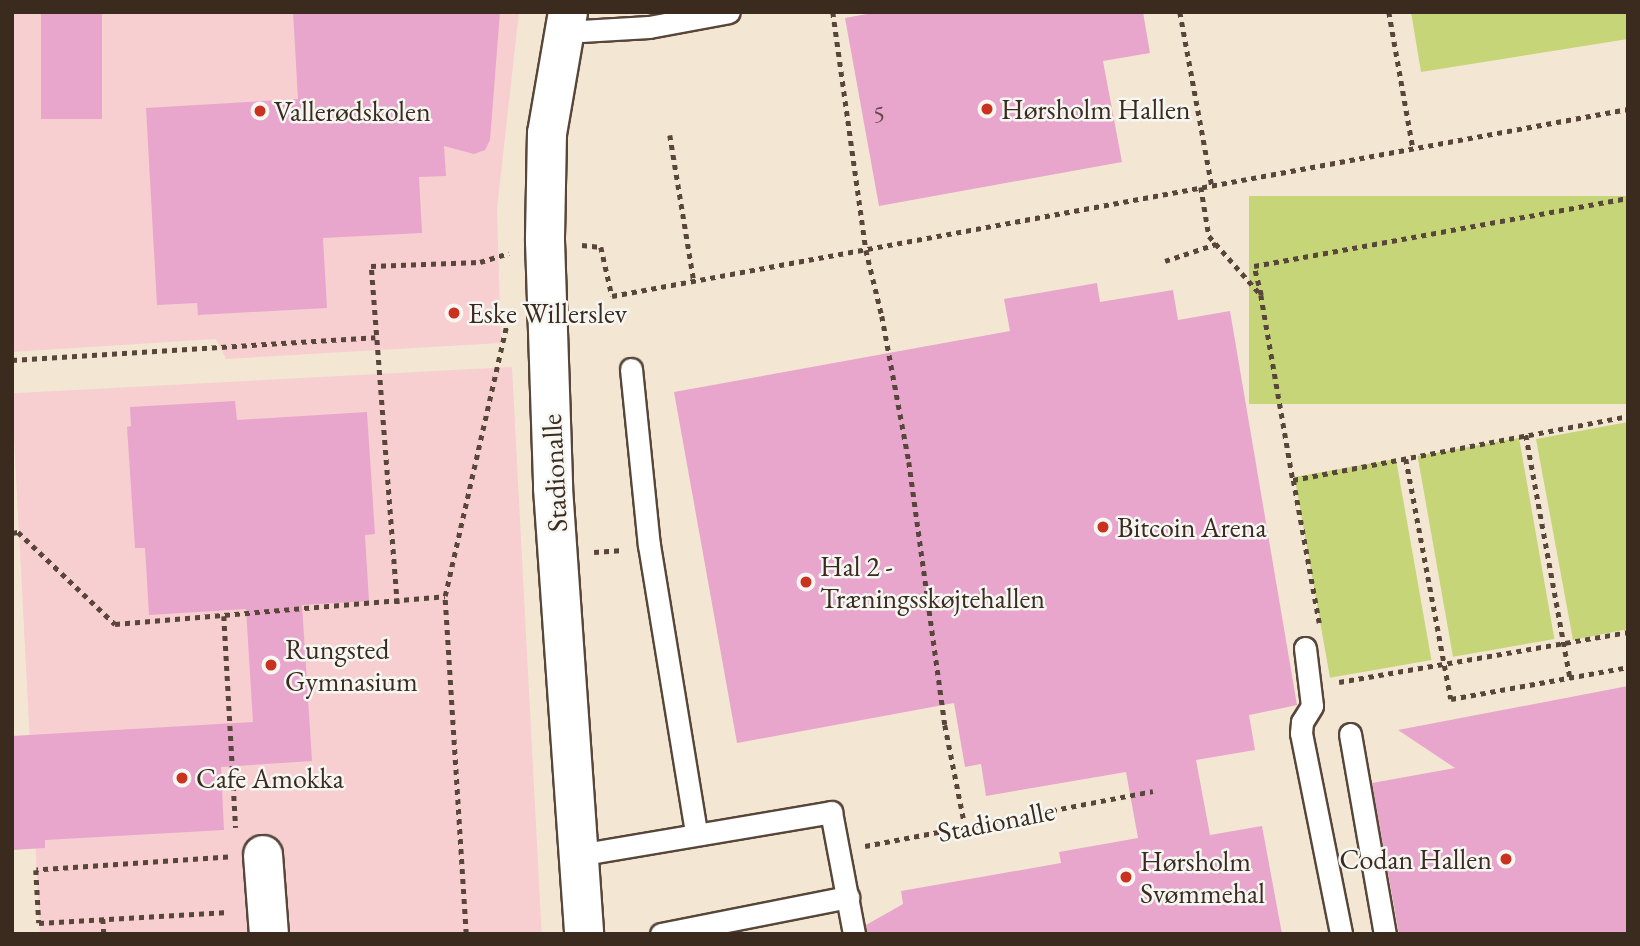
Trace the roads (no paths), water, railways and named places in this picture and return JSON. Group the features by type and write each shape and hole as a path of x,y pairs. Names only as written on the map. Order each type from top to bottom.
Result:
{"street":[{"name":"Stadionalle","path":"566,22 547,133 545,241 558,554 584,934"},
{"path":"251,856 268,922"}],"lane":[{"path":"566,22 649,27 729,12"},
{"path":"631,369 649,545 696,833"},
{"path":"1305,648 1312,706 1302,722 1301,733 1341,934"},
{"path":"1350,734 1385,934"},
{"path":"578,855 831,812 854,934"},
{"path":"660,934 848,897"}],"place":[{"name":"Hørsholm Hallen","path":"987,109"},
{"name":"Vallerødskolen","path":"260,111"},
{"name":"Eske Willerslev","path":"454,313"},
{"name":"Bitcoin Arena","path":"1103,527"},
{"name":"Hal 2 - Træningsskøjtehallen","path":"806,582"},
{"name":"Rungsted Gymnasium","path":"271,665"},
{"name":"Cafe Amokka","path":"182,778"},
{"name":"Codan Hallen","path":"1506,859"},
{"name":"Hørsholm Svømmehal","path":"1126,877"}]}
